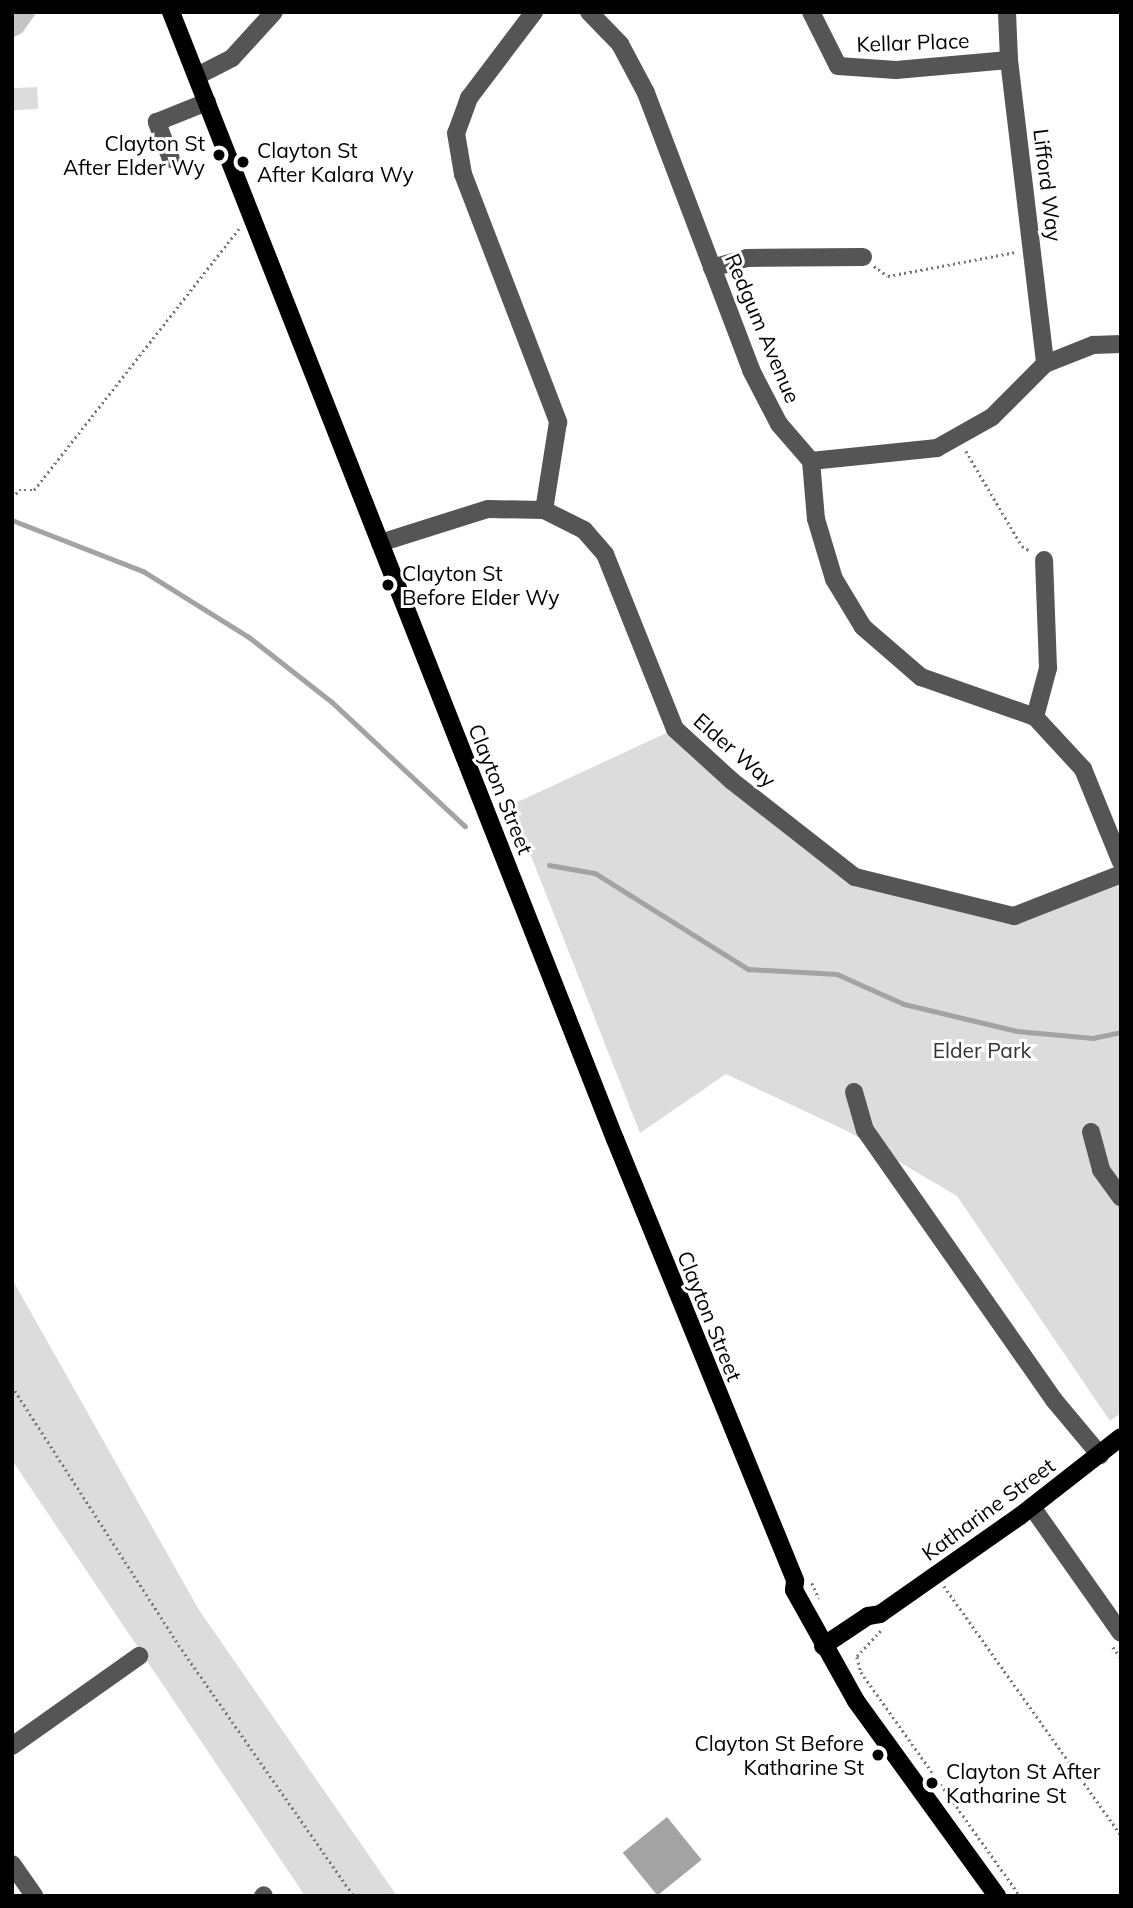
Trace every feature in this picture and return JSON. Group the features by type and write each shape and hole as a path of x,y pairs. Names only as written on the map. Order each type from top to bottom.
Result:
{"main road":[{"name":"Clayton Street","path":"171,12 768,1524 803,1581 794,1590 866,1711 997,1896"},
{"name":"Katharine Street","path":"830,1647 886,1618 942,1583 1121,1437"}],"street":[{"path":"197,76 232,58 274,12"},
{"path":"380,543 466,513 544,509 558,422 463,174 456,132 469,98 534,12"},
{"name":"Redgum Avenue","path":"589,12 620,44 646,93 751,370 779,424 811,461"},
{"name":"Kellar Place","path":"811,12 838,66 896,70 1009,60"},
{"name":"Lifford Way","path":"1007,12 1009,60 1045,363"},
{"path":"171,159 157,122 207,102"},
{"path":"712,268 747,257 863,257"},
{"path":"1121,344 1093,345 1045,363 992,417 937,448 811,461 816,519 834,579 863,627 921,677 1035,717 1083,769 1121,862"},
{"name":"Elder Way","path":"544,509 584,530 605,554 675,729 732,781 855,877 1014,916 1121,874"},
{"path":"1035,717 1048,668 1044,560"},
{"path":"854,1092 865,1130 1054,1400 1100,1455"},
{"path":"1091,1132 1101,1170 1121,1198"},
{"path":"1032,1507 1113,1634"},
{"path":"12,1746 139,1656"},
{"path":"12,1864 34,1896"}],"path":[{"path":"12,498 19,490 34,491 242,225"},
{"path":"863,257 888,276 1033,250"},
{"path":"958,436 1022,546 1044,560"},
{"path":"12,1387 178,1644 354,1896"},
{"path":"803,1581 822,1605"},
{"path":"942,1583 1121,1835"},
{"path":"886,1618 857,1657 861,1672 1020,1896"},
{"path":"1113,1634 1121,1658"}],"green space":[{"path":"37,87 38,109 13,110 12,88"},
{"name":"Elder Park","path":"675,729 855,877 1014,916 1121,874 1121,1413 1110,1421 957,1196 847,1131 726,1074 640,1133 511,805"},
{"path":"12,1279 199,1610 397,1896 305,1896 12,1460"}],"shaded area":[{"path":"667,1817 702,1860 657,1896 623,1853"}],"building":[{"path":"12,12 37,12 22,33 12,38"}],"waterway":[{"path":"12,520 143,571 249,637 332,702 465,826"},
{"path":"549,865 595,873 748,969 837,974 904,1004 1017,1031 1093,1038 1121,1032"}],"place":[{"name":"Clayton St After Elder Wy","path":"219,155"},
{"name":"Clayton St After Kalara Wy","path":"243,162"},
{"name":"Clayton St Before Elder Wy","path":"388,585"},
{"name":"Clayton St Before Katharine St","path":"878,1755"},
{"name":"Clayton St After Katharine St","path":"932,1783"}]}
